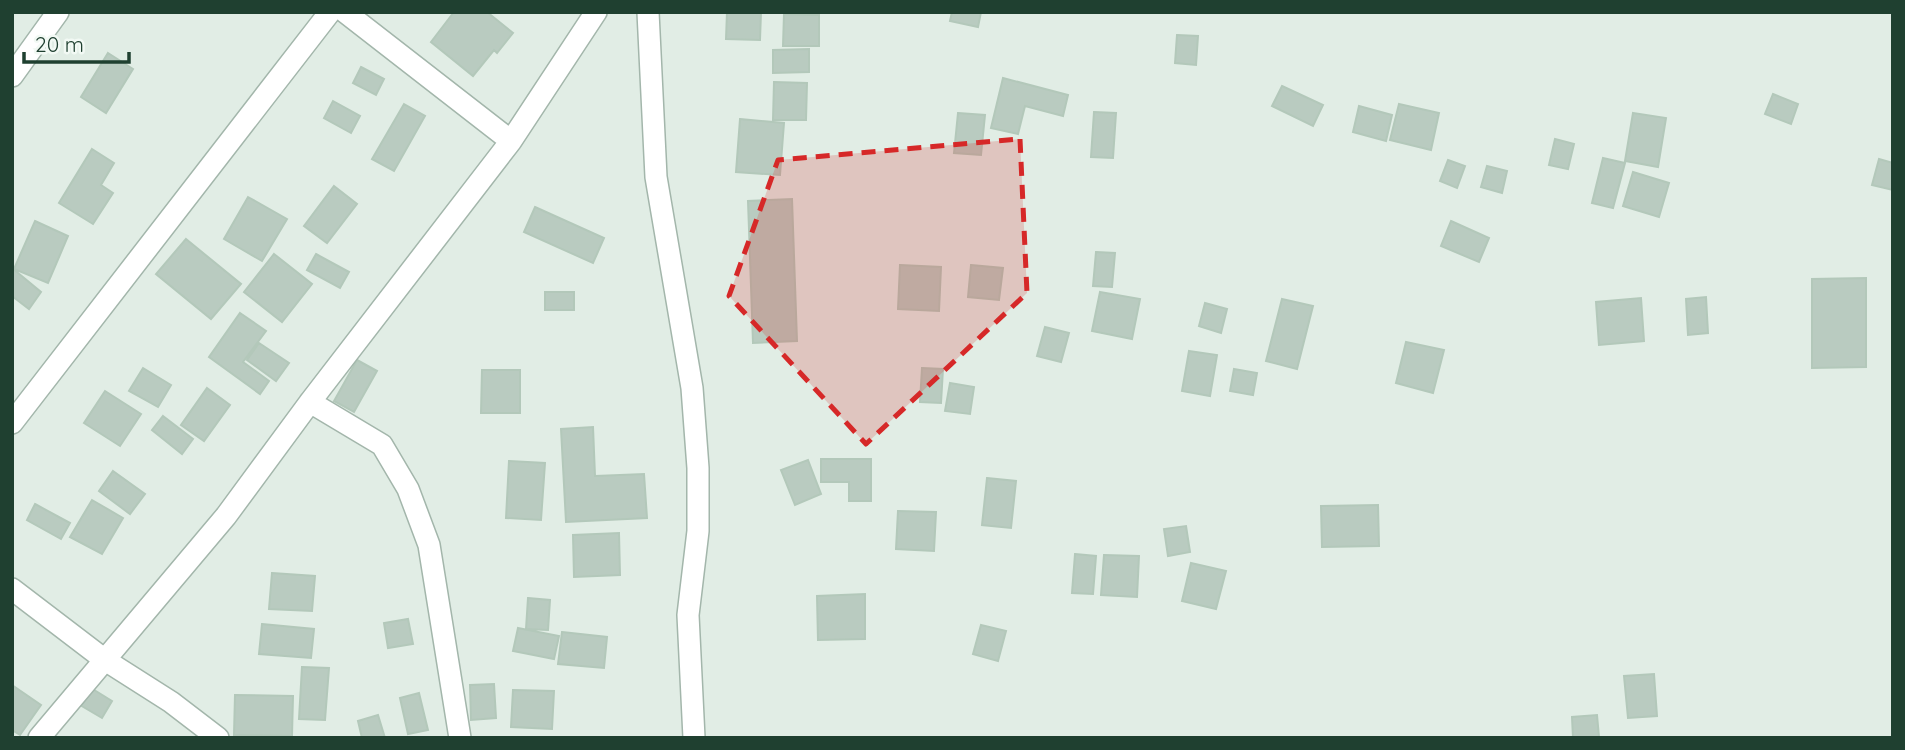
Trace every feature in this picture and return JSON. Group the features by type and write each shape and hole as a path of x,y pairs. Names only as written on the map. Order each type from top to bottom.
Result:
{"street":[{"path":"12,76 58,12"},
{"path":"12,423 330,12"},
{"path":"345,12 512,141"},
{"path":"39,738 226,516 310,402 512,141 596,12"},
{"path":"648,12 656,177 692,388 698,468 698,531 688,615 694,738"},
{"path":"310,402 382,445 408,489 429,545 460,738"},
{"path":"12,589 105,660 171,702 218,738"}],"highlighted area":[{"path":"1020,139 1027,293 866,444 729,296 778,160"}],"building":[{"path":"454,12 487,12 513,33 497,53 494,50 473,76 431,42"},
{"path":"727,12 761,12 760,40 726,39"},
{"path":"952,12 981,12 978,27 950,21"},
{"path":"784,14 819,15 819,46 783,46"},
{"path":"1177,35 1198,36 1196,65 1175,63"},
{"path":"809,49 809,72 773,73 773,50"},
{"path":"108,53 133,69 106,113 81,97"},
{"path":"361,67 384,79 376,95 353,83"},
{"path":"1003,78 1068,95 1063,116 1025,106 1018,134 991,128"},
{"path":"774,82 807,83 806,120 773,120"},
{"path":"1282,86 1323,105 1313,126 1272,106"},
{"path":"1773,94 1798,104 1791,124 1765,114"},
{"path":"333,101 360,116 351,133 324,118"},
{"path":"404,104 425,116 394,171 372,159"},
{"path":"1399,104 1439,113 1431,150 1390,140"},
{"path":"1359,106 1392,115 1386,141 1353,132"},
{"path":"1094,112 1116,113 1113,158 1091,157"},
{"path":"958,113 985,115 981,155 954,153"},
{"path":"1633,113 1666,118 1658,167 1625,161"},
{"path":"740,119 784,123 780,175 736,172"},
{"path":"1555,139 1574,144 1568,169 1549,165"},
{"path":"92,149 114,163 101,185 113,193 93,224 59,203"},
{"path":"1603,158 1625,163 1613,208 1592,203"},
{"path":"1879,159 1893,163 1893,190 1872,185"},
{"path":"1448,160 1465,166 1457,188 1440,181"},
{"path":"1487,166 1507,171 1502,193 1481,187"},
{"path":"1633,172 1669,183 1659,217 1623,206"},
{"path":"334,186 357,204 327,243 304,226"},
{"path":"248,197 287,219 262,261 224,239"},
{"path":"792,199 797,341 753,343 748,201"},
{"path":"535,207 604,238 593,263 524,232"},
{"path":"35,221 68,236 48,283 14,269"},
{"path":"1451,221 1489,238 1479,262 1441,246"},
{"path":"186,239 241,284 211,319 156,274"},
{"path":"1096,252 1115,253 1112,287 1093,286"},
{"path":"274,254 312,284 282,322 244,292"},
{"path":"316,254 349,272 340,288 307,270"},
{"path":"900,265 941,267 939,311 898,309"},
{"path":"971,265 1003,268 999,300 968,297"},
{"path":"12,268 41,292 29,309 12,296"},
{"path":"1866,278 1866,367 1812,368 1812,279"},
{"path":"545,292 574,292 574,310 545,310"},
{"path":"1100,292 1140,299 1132,339 1092,331"},
{"path":"1706,297 1708,333 1688,335 1686,299"},
{"path":"1641,298 1644,341 1599,345 1596,302"},
{"path":"1282,299 1313,306 1297,369 1266,361"},
{"path":"1205,303 1227,309 1221,333 1199,326"},
{"path":"240,313 266,331 243,362 269,381 260,394 209,357"},
{"path":"1045,327 1069,333 1061,362 1037,356"},
{"path":"1406,342 1444,350 1433,393 1396,383"},
{"path":"259,343 289,363 276,381 247,360"},
{"path":"1189,351 1217,355 1210,396 1182,391"},
{"path":"357,360 377,371 354,412 334,401"},
{"path":"143,368 171,385 158,407 129,391"},
{"path":"922,368 943,369 941,403 920,402"},
{"path":"1234,369 1257,373 1253,395 1230,391"},
{"path":"482,370 520,370 520,413 481,413"},
{"path":"950,383 974,387 970,414 945,411"},
{"path":"207,388 230,405 204,441 181,425"},
{"path":"105,391 141,414 120,446 84,423"},
{"path":"163,416 193,439 182,454 152,430"},
{"path":"593,427 595,476 644,474 647,518 566,522 561,429"},
{"path":"821,459 871,459 871,501 849,501 849,482 821,482"},
{"path":"808,460 821,494 795,505 781,470"},
{"path":"509,461 545,463 541,520 506,518"},
{"path":"113,471 145,494 130,514 99,491"},
{"path":"987,478 1016,481 1011,528 982,525"},
{"path":"92,500 123,518 102,554 70,537"},
{"path":"35,504 70,523 61,539 27,520"},
{"path":"1378,505 1379,546 1322,547 1321,506"},
{"path":"898,511 936,512 934,551 896,549"},
{"path":"1186,526 1190,552 1168,556 1164,529"},
{"path":"619,533 620,575 574,577 573,535"},
{"path":"1075,554 1096,556 1093,594 1072,593"},
{"path":"1104,555 1139,556 1137,597 1101,595"},
{"path":"1191,563 1226,571 1216,609 1182,601"},
{"path":"272,573 315,576 312,611 269,609"},
{"path":"865,594 865,639 818,640 817,596"},
{"path":"528,598 550,600 548,630 526,629"},
{"path":"408,619 413,644 388,648 384,623"},
{"path":"262,624 314,629 311,658 259,654"},
{"path":"981,625 1006,631 998,661 973,654"},
{"path":"518,628 559,636 554,659 513,651"},
{"path":"562,632 607,637 604,668 558,664"},
{"path":"302,667 329,668 325,720 299,719"},
{"path":"1654,674 1657,716 1628,718 1624,676"},
{"path":"494,684 496,718 471,720 470,685"},
{"path":"12,685 41,705 20,735 12,730"},
{"path":"91,688 112,701 102,718 80,705"},
{"path":"513,690 554,691 552,729 511,727"},
{"path":"419,693 428,730 408,734 400,698"},
{"path":"235,695 293,696 292,736 234,735"},
{"path":"378,715 385,738 362,738 358,721"},
{"path":"1597,715 1599,737 1573,738 1572,717"}]}
